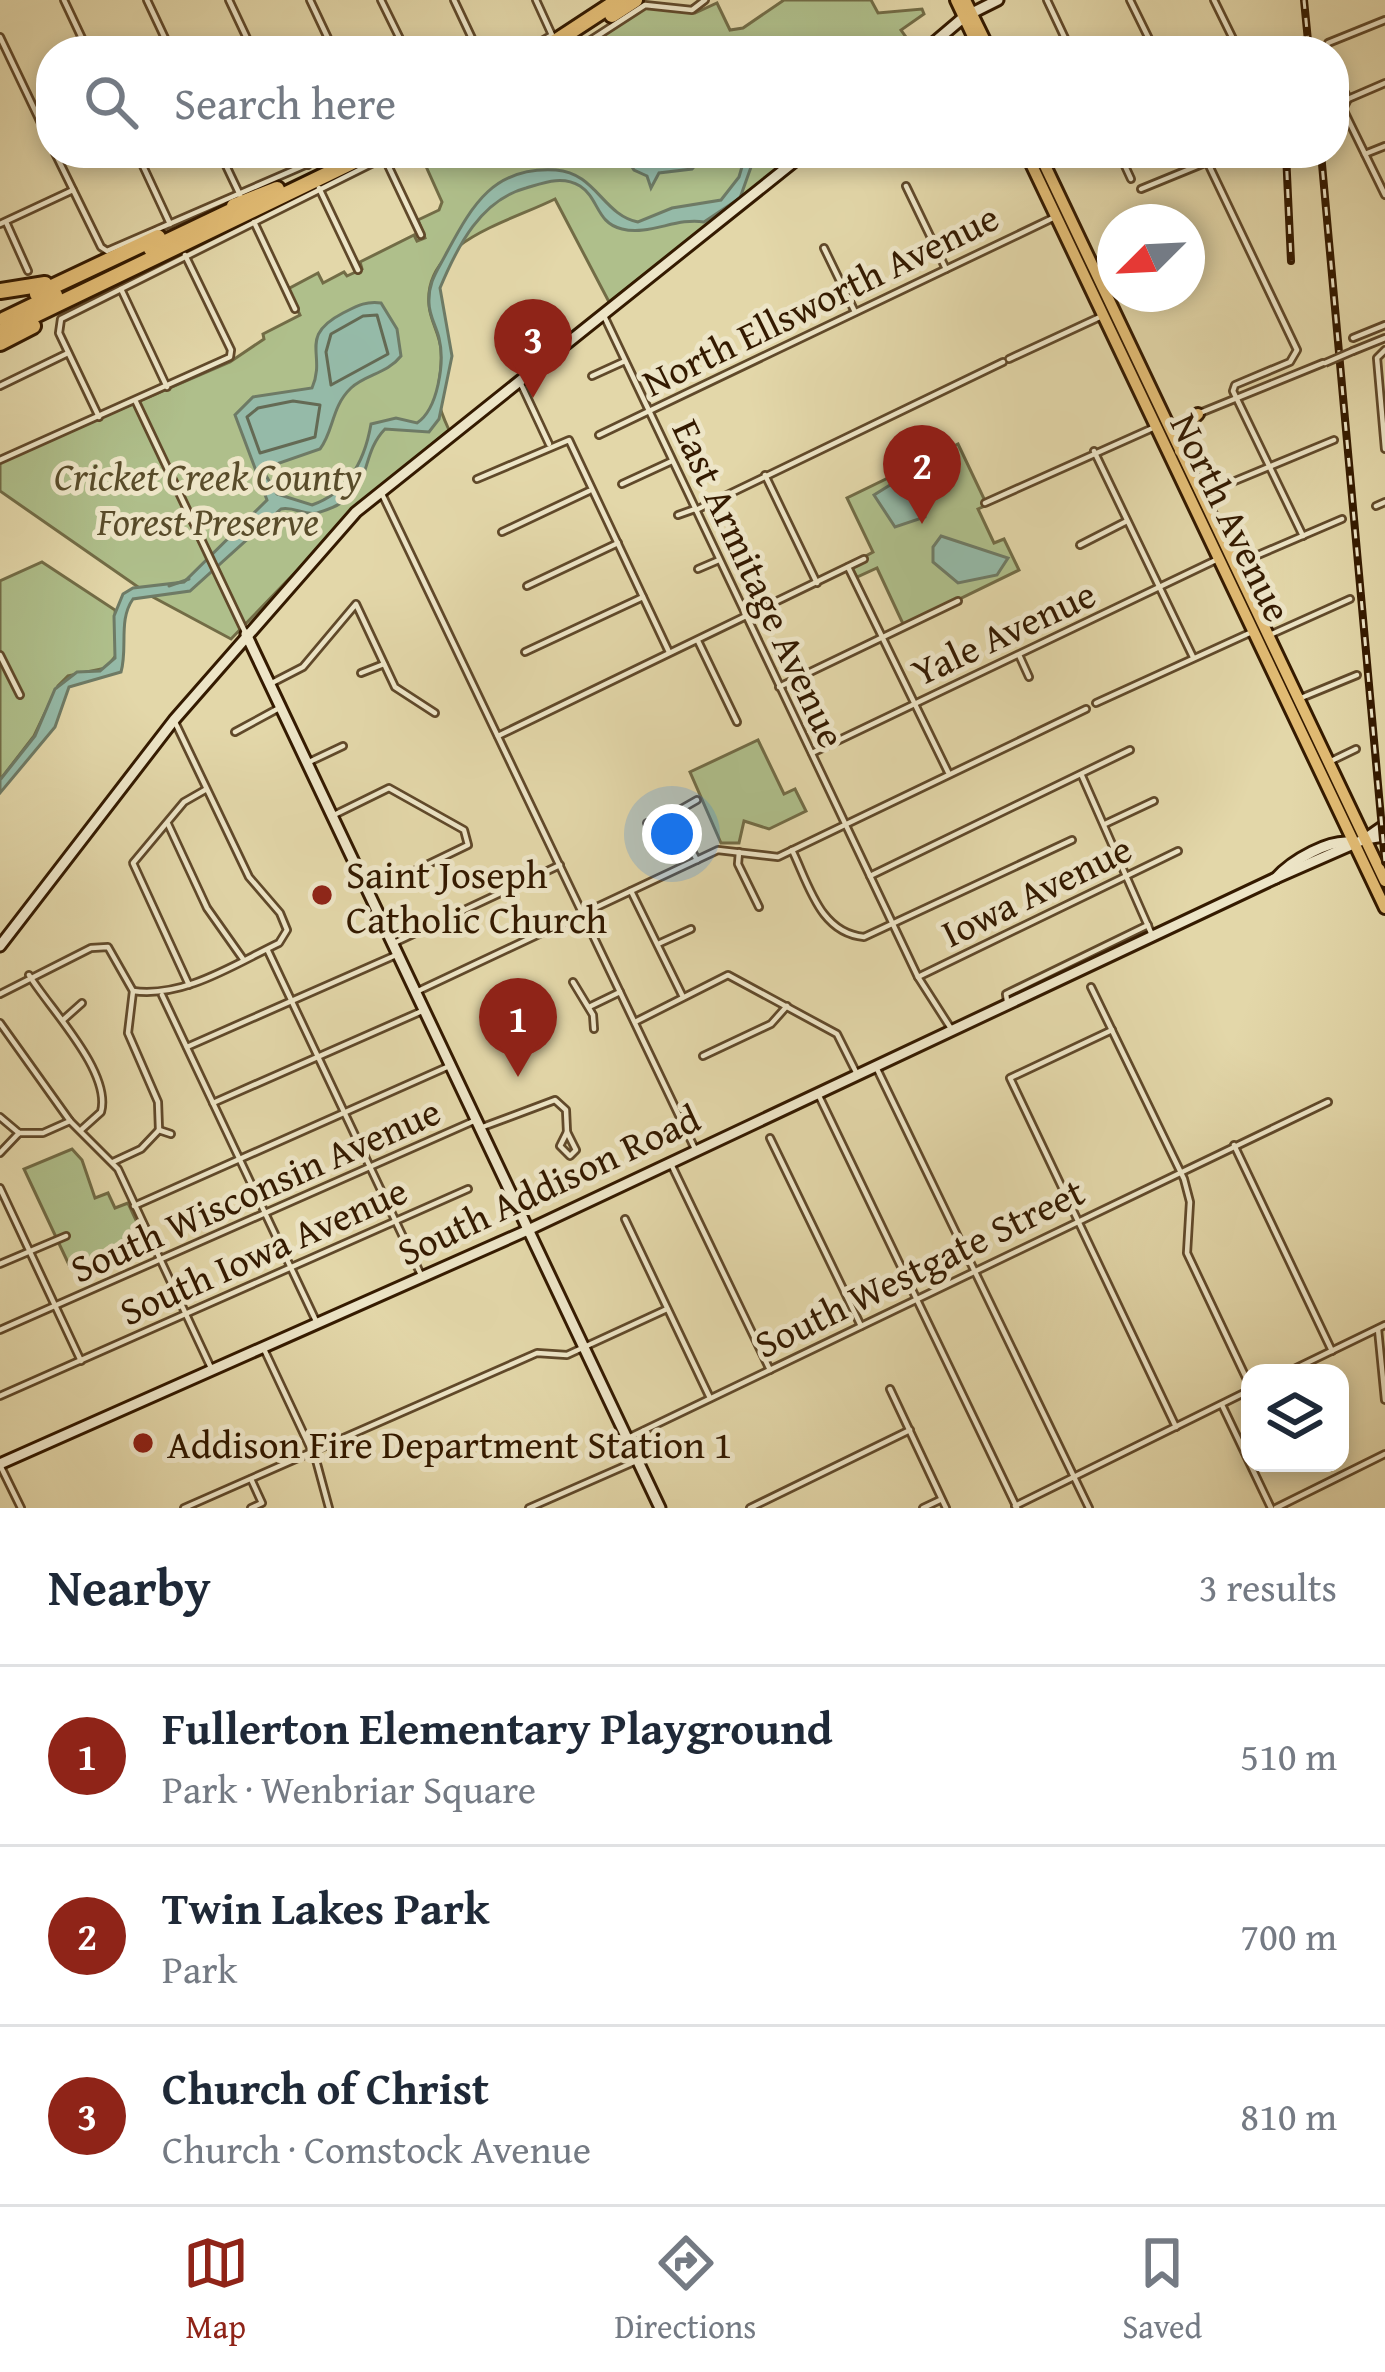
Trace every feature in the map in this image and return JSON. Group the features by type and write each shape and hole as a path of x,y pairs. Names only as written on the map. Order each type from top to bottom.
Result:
{"highway":[{"path":"564,36 620,0"},
{"path":"580,36 635,0"},
{"path":"0,321 320,168"},
{"path":"0,338 349,168"},
{"path":"0,291 33,289 105,255 277,189"},
{"path":"0,338 62,313 217,229"},
{"path":"0,312 105,255"}],"main road":[{"path":"964,7 975,36"},
{"path":"964,7 981,36"},
{"name":"North Avenue","path":"1034,168 1161,426 1218,559 1328,762 1385,908"},
{"path":"1044,168 1060,215"},
{"path":"1180,454 1180,431 1198,414"},
{"name":"North Avenue","path":"1161,426 1180,454 1267,636 1359,841 1385,881"}],"street":[{"path":"64,0 81,36"},
{"path":"147,0 165,36"},
{"path":"229,0 246,36"},
{"path":"310,0 327,36"},
{"path":"381,0 399,36"},
{"path":"454,0 471,36"},
{"path":"536,0 552,34 549,36"},
{"path":"597,36 645,5 692,10 705,0"},
{"path":"938,36 964,7 998,0"},
{"path":"1047,0 1064,36"},
{"path":"1130,0 1148,36"},
{"path":"1214,0 1232,36"},
{"path":"1349,37 1385,20"},
{"path":"0,37 36,113"},
{"path":"1349,99 1385,83"},
{"path":"1349,121 1385,195"},
{"path":"1365,154 1385,146"},
{"path":"62,168 105,255 301,168"},
{"path":"144,168 170,224"},
{"path":"227,168 240,195"},
{"path":"99,417 59,333 62,313 355,168"},
{"path":"384,168 421,235"},
{"path":"0,946 246,634 381,491 786,168"},
{"path":"1126,168 1131,179"},
{"path":"1141,189 1185,168"},
{"path":"1211,168 1297,350 1291,362 1235,385 1236,399 1303,536"},
{"path":"906,185 946,268"},
{"path":"320,188 358,270"},
{"path":"28,271 3,223 73,190"},
{"name":"North Ellsworth Avenue","path":"599,435 1060,215"},
{"path":"254,221 295,309"},
{"path":"824,248 855,312"},
{"path":"0,460 230,357 231,350 185,255"},
{"path":"120,288 167,387"},
{"name":"East Armitage Avenue","path":"602,313 918,977 950,1027"},
{"path":"678,515 1108,316"},
{"path":"1353,338 1385,325"},
{"path":"985,503 1094,451 1385,338"},
{"path":"1385,350 1377,358 1385,449"},
{"path":"0,386 68,353"},
{"path":"592,376 625,361"},
{"path":"519,379 549,444"},
{"path":"136,402 660,1508"},
{"path":"477,479 564,438 670,653"},
{"path":"1200,496 1334,440"},
{"path":"1094,451 1192,657"},
{"path":"622,484 672,461"},
{"path":"766,476 817,583"},
{"path":"502,532 592,490"},
{"path":"381,491 695,1149"},
{"path":"1376,506 1385,502"},
{"path":"1233,565 1342,519"},
{"path":"1080,544 1127,521"},
{"path":"527,586 618,543"},
{"path":"498,736 865,559"},
{"name":"Yale Avenue","path":"812,754 1218,559"},
{"path":"698,569 719,560"},
{"path":"848,567 949,774"},
{"path":"525,652 644,597"},
{"path":"1267,636 1349,599"},
{"path":"778,687 958,601"},
{"path":"270,684 303,667 356,604 395,687 436,713"},
{"path":"1096,704 1254,631"},
{"path":"698,640 736,722"},
{"path":"0,655 20,695"},
{"path":"1019,655 1029,677"},
{"path":"361,673 383,664"},
{"path":"1294,702 1357,675"},
{"path":"235,732 281,707"},
{"path":"415,992 722,849 769,859 792,850 1086,709"},
{"path":"133,991 162,994 189,985 283,940 286,923 251,880 174,720"},
{"path":"307,763 343,746"},
{"path":"1328,762 1356,749"},
{"path":"869,876 1130,750"},
{"path":"1081,774 1150,930"},
{"path":"332,816 389,788 464,830 470,843 410,873"},
{"path":"189,985 133,863 189,797 207,789"},
{"path":"655,824 697,800"},
{"path":"1103,825 1154,801"},
{"path":"410,815 417,802"},
{"path":"646,823 688,844 697,860"},
{"path":"168,824 207,908 243,958"},
{"path":"1359,841 1385,825"},
{"path":"1359,841 1385,836"},
{"path":"792,850 821,911 836,929 864,937 1072,840"},
{"name":"South Addison Road","path":"0,1464 528,1230 1150,930 1276,878 1324,848 1343,840 1359,841"},
{"path":"739,850 738,864 759,907"},
{"name":"Iowa Avenue","path":"918,977 1178,851"},
{"path":"187,1047 292,1001 560,865"},
{"path":"631,891 683,997"},
{"path":"658,944 692,928"},
{"path":"0,994 29,975 91,948 112,951 133,991 128,1033 158,1102 159,1130 138,1151 113,1162"},
{"path":"267,949 422,1277"},
{"path":"29,975 63,1020 104,1103 81,1130"},
{"path":"635,1022 728,975 839,1035 856,1073"},
{"path":"574,982 589,1007 594,1029"},
{"path":"1091,986 1180,1170 1190,1202 1187,1253 1241,1369"},
{"path":"589,1007 620,992"},
{"path":"162,994 317,1323"},
{"path":"63,1020 82,1004"},
{"path":"703,1056 771,1024 788,1006"},
{"path":"213,1103 424,1010"},
{"path":"0,1023 70,1121 113,1162 212,1370"},
{"path":"1112,1030 1010,1078 1176,1427"},
{"path":"874,1064 1089,1508"},
{"path":"134,1206 450,1066"},
{"path":"817,1090 1016,1507 1241,1393"},
{"name":"South Wisconsin Avenue","path":"0,1330 478,1124 555,1100 566,1110 567,1132"},
{"name":"South Westgate Street","path":"627,1438 1328,1102"},
{"path":"0,1118 19,1133 44,1133 70,1121"},
{"path":"159,1130 171,1134"},
{"path":"0,1153 19,1133"},
{"path":"770,1138 861,1326"},
{"path":"1234,1145 1332,1351"},
{"path":"669,1161 770,1370"},
{"path":"0,1188 81,1360"},
{"name":"South Iowa Avenue","path":"0,1396 468,1189"},
{"path":"0,1210 8,1206"},
{"path":"625,1219 710,1399"},
{"path":"0,1264 66,1236"},
{"path":"184,1508 541,1351 567,1355 668,1310"},
{"path":"1305,1364 1382,1327 1385,1400"},
{"path":"263,1347 312,1452 329,1508"},
{"path":"890,1389 946,1508"},
{"path":"1222,1405 1274,1508 1385,1454"},
{"path":"749,1508 910,1430"},
{"path":"529,1508 638,1461"},
{"path":"0,1464 21,1508"},
{"path":"251,1479 262,1503 251,1508"},
{"path":"923,1508 942,1499"}],"green space":[{"path":"784,0 871,0 878,13 922,9 924,14 901,30 905,36 602,36 647,7 695,13 717,3 730,30 743,28"},
{"name":"Cricket Creek County Forest Preserve","path":"427,168 781,168 609,302 555,199 493,226 454,250 431,283 429,305 441,350 439,403 449,430 366,499 231,639 151,596 0,491 0,461 230,362 264,339 263,334 300,315 288,289 318,273 323,283 344,272 347,276 362,269 360,262 414,235 417,241 425,238 418,220 439,210 442,202"},
{"path":"958,444 987,505 978,509 994,543 1004,539 1019,570 904,626 877,568 857,577 849,565 873,552 847,498"},
{"path":"42,562 115,610 118,653 106,668 68,676 58,686 34,736 0,780 0,581"},
{"path":"758,740 784,794 795,789 806,811 769,829 744,821 739,843 721,843 690,772"},
{"path":"72,1149 82,1160 95,1198 108,1193 115,1208 128,1203 143,1235 70,1267 24,1169"}],"water":[{"path":"693,168 659,173 651,188 647,176 634,170"},
{"path":"742,168 751,168 740,198 704,222 642,230 614,226 586,191 566,181 526,188 496,203 463,241 440,288 452,356 439,419 429,432 385,429 358,487 336,506 312,514 281,509 190,591 133,599 126,616 121,672 69,687 55,727 0,793 0,780 35,736 55,689 77,672 100,671 115,658 114,616 123,594 133,588 184,582 267,500 235,415 253,397 312,388 317,338 329,322 361,305 381,303 397,329 401,356 344,395 320,449 262,469 277,494 312,505 336,492 353,473 371,424 396,418 417,423 430,407 441,359 429,307 430,288 466,219 500,182 534,170 570,173 616,211 638,222 672,208 721,200"},
{"path":"911,472 927,482 925,517 895,527 874,495"},
{"path":"941,536 1008,558 997,575 958,583 933,562 933,547"}],"waterway":[{"path":"169,586 189,579"}],"railway":[{"path":"1304,0 1308,36"},
{"path":"1287,168 1291,261"},
{"path":"1322,168 1385,862"}],"place":[{"name":"Church of Christ","path":"533,398"},
{"name":"Twin Lakes Park","path":"922,524"},
{"name":"Saint Joseph Catholic Church","path":"322,895"},
{"name":"Fullerton Elementary Playground","path":"518,1077"},
{"name":"Addison Fire Department Station 1","path":"143,1443"}]}
